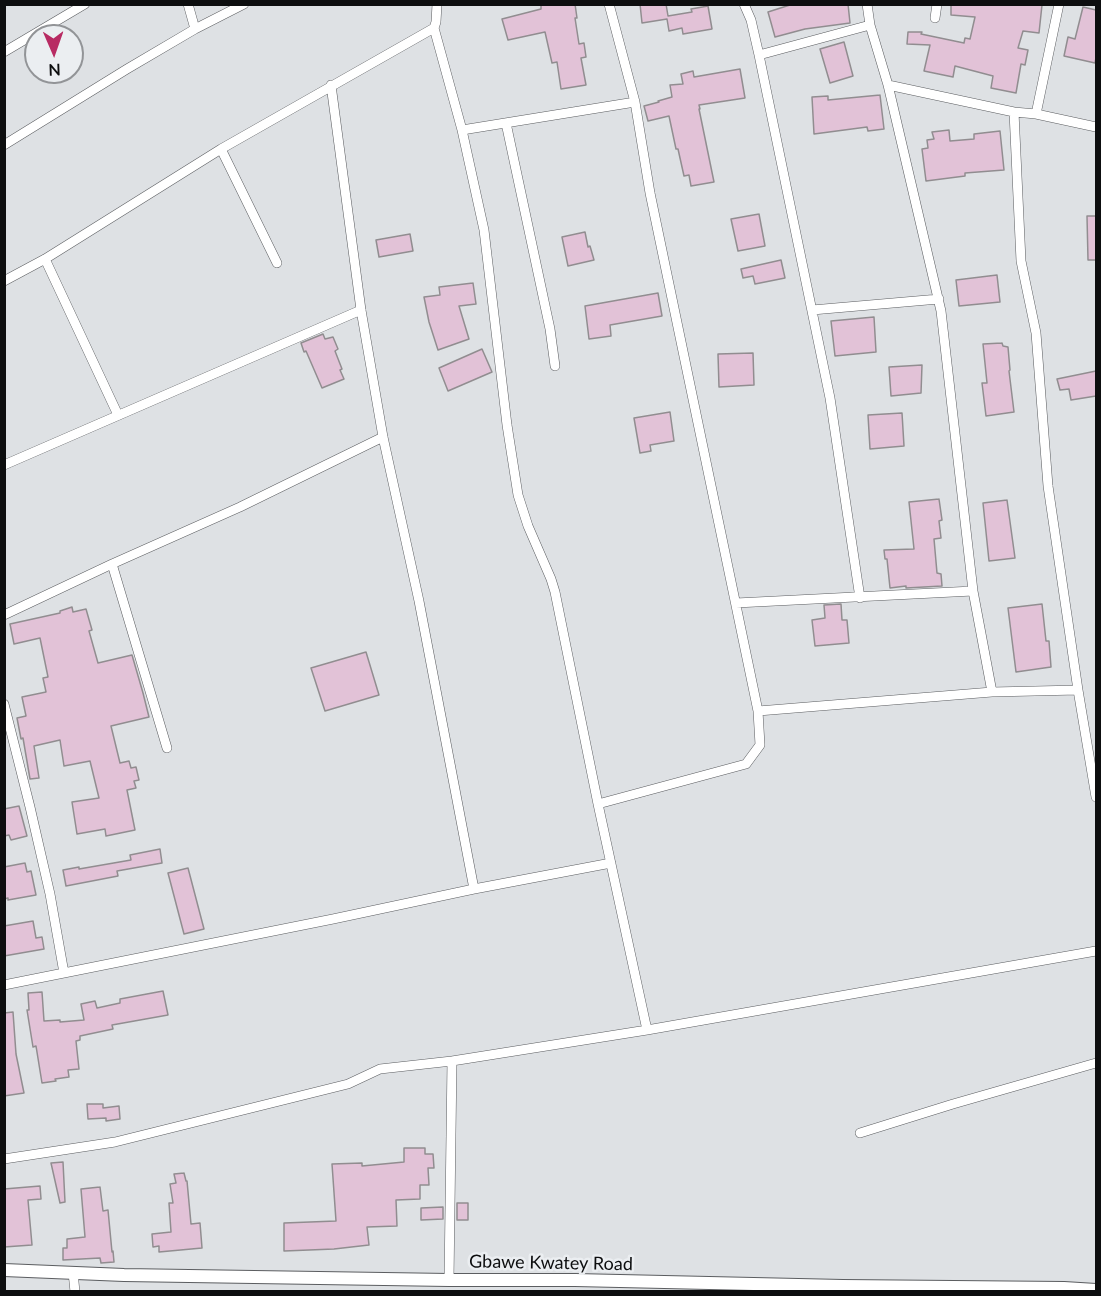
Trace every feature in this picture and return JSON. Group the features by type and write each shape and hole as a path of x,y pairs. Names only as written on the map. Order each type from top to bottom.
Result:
{"street":[{"path":"4,52 85,4"},
{"path":"188,4 195,28"},
{"path":"4,145 195,28 244,4"},
{"path":"437,4 434,28 462,130 484,230 507,425 518,495 555,592 647,1030"},
{"path":"598,804 746,764 760,745 758,711 651,193 635,102 609,4"},
{"path":"744,4 751,20 759,55 830,398 860,598"},
{"path":"867,4 870,25 888,86 939,299 973,591 993,692"},
{"path":"935,18 937,4"},
{"path":"1036,114 1059,4"},
{"path":"759,55 870,25"},
{"path":"4,280 45,259 220,149 434,28"},
{"path":"331,85 361,310 474,889"},
{"path":"888,86 1096,127"},
{"path":"462,130 635,102"},
{"path":"1014,112 1022,261 1036,333 1048,486 1096,796"},
{"path":"506,123 550,329 555,366"},
{"path":"220,149 277,263"},
{"path":"45,259 118,415"},
{"path":"812,310 939,299"},
{"path":"4,465 361,310"},
{"path":"4,615 240,507 384,437"},
{"path":"112,564 167,748"},
{"path":"736,603 973,591"},
{"path":"758,711 993,692 1078,690"},
{"path":"4,704 50,894 64,973"},
{"path":"4,986 611,863"},
{"path":"4,1159 115,1142 348,1084 380,1069 452,1061 647,1030 1096,951"},
{"path":"449,1280 452,1061"},
{"path":"860,1133 1096,1062"},
{"name":"Gbawe Kwatey Road","path":"4,1270 124,1275 449,1280 694,1287 1096,1290"},
{"path":"73,1272 75,1292"}],"building":[{"path":"541,4 575,4 579,44 584,43 586,57 581,58 586,85 561,89 557,62 552,63 545,32 508,40 502,19 541,9"},
{"path":"640,4 666,4 668,16 692,12 691,9 708,6 712,29 683,34 682,28 669,31 667,19 642,23"},
{"path":"793,4 848,4 850,23 805,29 775,37 768,12"},
{"path":"951,4 1042,5 1039,33 1023,31 1018,48 1028,50 1025,65 1021,64 1016,93 991,88 993,76 955,66 953,77 924,71 930,45 907,44 908,32 922,32 921,34 964,43 965,38 970,39 975,17 951,15"},
{"path":"1083,7 1096,10 1095,63 1064,56 1068,37 1075,39"},
{"path":"844,42 853,76 830,83 820,49"},
{"path":"740,69 745,98 699,105 714,182 691,186 689,175 684,176 669,116 648,121 644,106 672,97 670,85 683,84 681,74 693,71 694,77"},
{"path":"880,95 884,129 868,131 867,127 814,134 812,97 828,96 828,100"},
{"path":"949,130 950,141 974,139 974,134 1000,131 1004,170 965,173 965,176 926,181 922,149 928,148 927,140 934,139 932,132"},
{"path":"759,214 765,246 738,251 731,219"},
{"path":"1087,216 1096,216 1096,260 1088,260"},
{"path":"585,232 594,260 568,266 562,237"},
{"path":"410,234 413,251 379,257 376,240"},
{"path":"781,260 785,278 755,284 753,276 743,278 741,269"},
{"path":"997,275 1000,302 959,306 956,280"},
{"path":"473,283 476,304 459,306 469,339 438,350 424,297 440,295 439,287"},
{"path":"658,293 662,316 610,325 611,336 589,339 585,306"},
{"path":"874,317 876,352 835,356 831,321"},
{"path":"323,334 325,339 333,337 344,379 322,388 301,343"},
{"path":"1002,343 1003,346 1008,347 1014,412 986,416 982,383 987,383 983,344"},
{"path":"482,349 492,372 448,391 439,368"},
{"path":"753,353 754,385 719,387 718,354"},
{"path":"922,365 921,393 891,396 889,367"},
{"path":"1096,371 1096,396 1071,400 1069,389 1060,390 1057,379"},
{"path":"670,412 674,441 650,445 651,451 640,453 634,418"},
{"path":"902,413 904,446 870,449 868,415"},
{"path":"939,499 942,520 939,521 941,538 934,539 937,573 941,574 942,586 890,588 884,550 914,549 909,502"},
{"path":"1007,500 1015,558 989,561 983,503"},
{"path":"841,604 842,620 847,620 849,643 815,646 812,620 825,618 824,605"},
{"path":"1042,604 1051,667 1016,672 1008,608"},
{"path":"72,607 73,612 86,609 92,630 89,631 98,663 132,655 143,693 149,717 111,726 120,763 129,761 131,768 136,767 139,780 134,781 136,788 127,790 135,830 106,836 105,829 77,834 72,802 99,798 90,761 64,766 60,740 34,746 39,778 30,779 17,718 26,716 22,697 46,692 43,678 48,677 40,638 14,644 10,624 60,613"},
{"path":"366,652 379,695 325,711 311,668"},
{"path":"19,806 27,836 11,840 9,835 4,836 4,809"},
{"path":"160,849 162,863 117,871 118,876 66,886 63,870 131,860 130,855"},
{"path":"25,863 27,872 31,871 36,895 4,899 4,867"},
{"path":"188,868 204,929 184,934 168,873"},
{"path":"33,921 36,938 42,937 44,949 4,956 4,926"},
{"path":"163,991 168,1015 112,1025 113,1029 80,1036 80,1040 76,1041 79,1069 68,1070 69,1077 42,1083 27,1010 29,1010 28,993 42,992 44,1021 60,1020 60,1022 84,1020 81,1004 95,1001 97,1008 120,1003 120,999"},
{"path":"13,1012 16,1054 24,1093 4,1096 4,1013"},
{"path":"87,1104 103,1104 103,1108 119,1106 120,1119 106,1121 106,1118 88,1119"},
{"path":"404,1148 425,1148 425,1154 433,1154 434,1168 428,1168 429,1185 420,1185 420,1199 396,1200 397,1226 367,1227 369,1245 284,1251 284,1223 336,1221 332,1164 362,1163 362,1166 404,1162"},
{"path":"63,1162 65,1202 60,1203 51,1163"},
{"path":"184,1173 187,1181 191,1224 200,1223 202,1248 159,1252 159,1246 153,1247 152,1234 171,1232 169,1203 173,1203 170,1184 176,1183 174,1174"},
{"path":"40,1186 41,1199 28,1200 32,1245 4,1247 4,1189"},
{"path":"100,1187 103,1211 108,1210 114,1262 101,1263 100,1258 63,1260 63,1248 67,1248 67,1239 85,1237 81,1189"},
{"path":"457,1203 468,1203 468,1220 457,1220"},
{"path":"443,1207 443,1219 421,1220 421,1208"}]}
